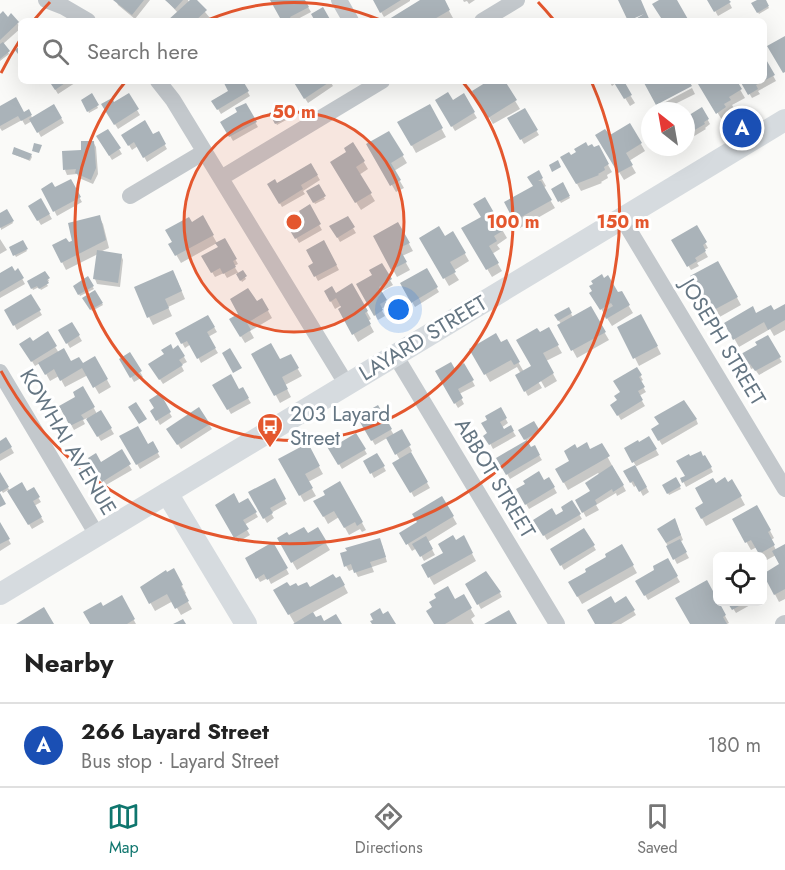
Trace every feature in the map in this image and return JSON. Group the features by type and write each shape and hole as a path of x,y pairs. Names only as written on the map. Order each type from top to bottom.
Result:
{"street":[{"path":"46,0 83,18"},
{"path":"339,0 349,18"},
{"path":"487,18 517,0"},
{"path":"161,84 346,385"},
{"path":"221,178 377,84"},
{"name":"LAYARD STREET","path":"0,594 785,120"},
{"path":"130,196 204,152"},
{"name":"JOSEPH STREET","path":"622,219 785,489"},
{"name":"ABBOT STREET","path":"395,355 557,624"},
{"name":"KOWHAI AVENUE","path":"0,372 97,535"},
{"path":"167,493 246,624"}],"building":[{"path":"113,0 144,0 132,15"},
{"path":"165,0 183,0 175,9"},
{"path":"190,0 197,0 207,10 198,18 170,18"},
{"path":"270,0 305,0 309,7 290,18 280,18"},
{"path":"373,0 401,0 380,13"},
{"path":"420,0 445,0 450,10 436,18 391,18"},
{"path":"618,0 641,0 649,18 637,18 644,14 635,18 627,18"},
{"path":"659,0 677,0 687,18 661,18 652,4"},
{"path":"707,0 729,0 731,2 714,12"},
{"path":"766,0 769,6 757,13 751,3"},
{"path":"323,7 329,18 313,18 311,14"},
{"path":"3,11 8,17 11,13 18,23 0,40 0,14"},
{"path":"785,36 785,72 783,73 767,46"},
{"path":"3,42 10,51 0,59 0,44"},
{"path":"767,61 775,75 767,79"},
{"path":"51,84 64,84 55,90"},
{"path":"224,84 245,84 249,91 217,110 211,101 228,91"},
{"path":"295,84 326,84 304,99"},
{"path":"483,84 507,84 517,100 488,118 472,91"},
{"path":"615,84 626,84 632,95 624,99"},
{"path":"645,84 691,84 692,86 662,102 654,102"},
{"path":"698,84 739,84 742,89 729,97 731,100 724,104 726,107 716,114"},
{"path":"742,84 758,84 756,85 758,89 748,95"},
{"path":"448,92 453,100 464,93 475,112 451,127 435,100"},
{"path":"92,93 99,105 87,112 81,100"},
{"path":"129,93 139,109 114,125 101,104 112,98 114,102"},
{"path":"16,97 24,112 29,109 32,115 21,121 18,116 0,126 0,106"},
{"path":"246,103 257,122 229,137 220,122 237,112 235,108"},
{"path":"54,104 62,118 37,133 29,119"},
{"path":"430,104 443,128 411,146 397,122"},
{"path":"283,106 289,117 275,124 269,113"},
{"path":"702,107 709,119 695,130 695,111"},
{"path":"525,108 538,130 520,140 507,118"},
{"path":"145,120 153,134 159,131 166,144 143,158 134,142 128,146 121,135"},
{"path":"630,123 641,141 641,144 626,153 633,165 618,173 595,135 605,129 610,135"},
{"path":"108,129 121,148 109,156 96,136"},
{"path":"389,131 404,155 391,163 401,180 390,186 366,144"},
{"path":"81,141 94,141 96,168 91,180 75,173 76,169 63,170 62,151 81,150"},
{"path":"353,142 365,161 356,167 372,193 355,203 330,162 346,152 344,148"},
{"path":"586,142 588,146 599,145 609,164 599,175 576,184 560,157 569,152 571,155 576,152 574,149"},
{"path":"34,143 42,145 39,153 32,151"},
{"path":"14,147 32,154 29,160 12,154"},
{"path":"558,160 561,167 552,172 549,165"},
{"path":"311,163 318,175 301,185 303,189 279,204 267,184 275,179 277,183"},
{"path":"539,170 543,178 538,181 541,181 552,200 514,221 504,202 533,186 527,177"},
{"path":"71,179 81,197 53,212 41,189 52,182 55,187"},
{"path":"563,182 570,196 558,202 551,189"},
{"path":"319,184 326,196 313,203 306,191"},
{"path":"485,197 504,230 494,236 497,241 489,246 499,263 486,270 461,228 481,217 473,204"},
{"path":"41,198 50,214 37,221 28,206"},
{"path":"310,204 321,224 295,239 286,224 301,215 299,211"},
{"path":"7,209 14,221 0,228 0,213"},
{"path":"100,215 106,240 61,263 52,245 66,238 69,242 72,241 68,223"},
{"path":"203,215 214,235 175,256 168,244 172,242 165,230 189,217 192,222"},
{"path":"348,216 355,227 337,238 329,226"},
{"path":"398,222 410,243 399,248 407,262 391,270 373,236"},
{"path":"697,225 707,242 703,245 706,251 695,258 697,261 687,267 671,240"},
{"path":"439,226 445,236 453,231 466,253 450,262 456,272 443,279 419,238"},
{"path":"225,238 237,259 233,261 236,267 223,274 220,268 211,273 201,256 218,247 215,243"},
{"path":"23,240 28,249 13,256 9,247"},
{"path":"324,240 337,265 314,277 308,266 313,263 306,250"},
{"path":"97,250 122,254 118,283 93,279"},
{"path":"718,261 738,297 710,312 690,276"},
{"path":"382,263 392,279 379,287 387,300 380,304 383,310 374,316 356,284 372,275 369,270"},
{"path":"12,266 15,271 18,268 24,278 0,292 0,273"},
{"path":"427,268 438,287 411,303 400,283"},
{"path":"173,270 182,291 165,299 169,308 147,318 134,287"},
{"path":"243,270 247,276 240,281 236,274"},
{"path":"45,271 50,278 47,280 49,283 39,289 37,286 31,289 27,281"},
{"path":"602,274 604,278 608,275 618,292 622,291 630,305 606,319 603,312 613,306 611,303 600,310 589,293 592,291 589,286 593,284 591,281"},
{"path":"88,276 94,286 78,295 73,286"},
{"path":"352,283 368,311 365,313 371,324 352,335 338,309 341,307 336,298 330,302 324,291 332,286 336,293"},
{"path":"248,288 257,301 262,298 269,310 247,323 251,330 240,337 229,319 238,314 230,299"},
{"path":"95,290 103,303 90,310 82,298"},
{"path":"31,294 41,310 13,326 4,310"},
{"path":"785,304 785,320 768,330 764,322 733,340 724,323 753,306 756,313 771,305 774,310"},
{"path":"591,306 606,332 571,351 557,325"},
{"path":"569,307 572,313 558,321 554,315"},
{"path":"641,314 658,346 633,359 617,327"},
{"path":"208,315 215,327 207,332 216,348 197,359 187,341 181,344 175,333"},
{"path":"72,322 80,335 66,344 58,330"},
{"path":"549,327 559,345 543,353 554,373 524,392 515,375 531,366 516,340 537,328 540,332"},
{"path":"48,331 57,346 31,362 19,344 30,337 33,341"},
{"path":"496,333 501,342 507,339 520,362 514,365 511,360 484,375 469,349"},
{"path":"768,335 781,357 755,371 750,364 747,366 741,354 757,345 755,342"},
{"path":"271,343 280,359 291,354 299,368 282,377 288,389 274,396 251,354"},
{"path":"171,344 173,349 178,345 185,356 179,360 183,365 159,380 148,364 164,354 161,350"},
{"path":"64,348 71,361 79,357 83,363 95,356 108,379 93,388 82,368 60,381 54,369 45,375 38,363"},
{"path":"230,348 242,368 233,373 222,353"},
{"path":"130,352 142,371 130,378 119,359"},
{"path":"451,362 455,369 464,363 474,380 458,389 463,398 454,404 435,371"},
{"path":"637,367 642,375 639,377 645,387 638,391 643,400 617,416 610,405 617,400 614,396 620,392 613,381"},
{"path":"231,374 239,389 243,387 249,398 227,410 212,385"},
{"path":"83,386 95,407 81,415 84,419 70,426 59,406 75,397 73,392"},
{"path":"160,393 171,412 156,421 150,411 154,408 149,400"},
{"path":"684,400 697,419 658,441 651,429 659,424 654,417"},
{"path":"136,402 147,419 139,424 128,407"},
{"path":"378,405 392,429 371,441 357,417"},
{"path":"199,407 210,424 177,445 166,429"},
{"path":"501,407 507,418 500,422 504,429 511,425 514,431 489,445 483,436 487,433 481,423 487,420 485,416"},
{"path":"101,410 112,428 97,437 86,419"},
{"path":"534,421 540,431 524,440 518,430"},
{"path":"138,426 148,444 153,441 159,452 136,465 119,436"},
{"path":"402,429 411,445 395,455 386,438"},
{"path":"356,433 366,449 338,465 326,445 339,438 341,442"},
{"path":"649,436 657,449 632,463 624,448"},
{"path":"6,437 12,447 0,454 0,441"},
{"path":"527,440 531,447 535,445 540,455 506,475 496,458"},
{"path":"587,442 590,449 602,443 610,456 563,483 555,469 569,461 564,451 575,444 577,448"},
{"path":"308,443 320,466 305,474 313,488 299,496 278,459"},
{"path":"122,449 131,464 102,482 88,458 96,453 101,462"},
{"path":"701,451 712,467 682,483 680,478 685,476 676,461"},
{"path":"411,452 428,482 410,493 392,463"},
{"path":"377,453 385,466 370,474 363,461"},
{"path":"612,465 624,485 613,492 612,489 595,500 597,504 582,513 575,500 590,491 585,483"},
{"path":"635,465 647,487 639,492 633,481 630,483 623,471"},
{"path":"539,471 544,480 549,477 555,487 525,505 516,489 525,484 523,481"},
{"path":"0,472 9,487 0,492"},
{"path":"676,477 681,486 667,494 662,485"},
{"path":"725,477 728,482 732,479 742,496 701,519 695,508 703,503 695,488 713,478 716,483"},
{"path":"275,478 286,499 270,508 273,513 263,519 248,492"},
{"path":"340,481 363,522 357,526 355,522 344,528 334,511 323,517 313,501 325,495 323,491"},
{"path":"22,482 27,491 34,487 40,497 33,501 42,517 28,525 7,491"},
{"path":"0,493 6,504 0,507"},
{"path":"234,493 239,503 248,498 257,512 243,520 249,529 234,538 215,505"},
{"path":"442,496 454,516 406,545 399,533 417,522 412,514"},
{"path":"572,500 581,514 543,536 533,520 552,508 556,515 563,511 561,507"},
{"path":"757,505 771,530 768,532 775,545 758,552 751,540 745,543 732,519"},
{"path":"675,518 681,535 666,543 657,529"},
{"path":"0,522 10,539 0,544"},
{"path":"304,527 308,533 318,527 327,542 291,563 277,538"},
{"path":"584,528 595,545 560,566 550,549"},
{"path":"453,535 456,540 464,535 473,553 428,578 421,565 443,553 438,544"},
{"path":"426,536 433,549 420,557 412,544"},
{"path":"380,538 386,557 370,562 372,567 354,573 351,564 344,567 340,553 347,551 345,548"},
{"path":"680,539 687,552 673,560 666,546"},
{"path":"273,542 288,568 267,580 264,574 256,579 245,558"},
{"path":"622,544 634,565 577,597 568,582 586,572 585,569 606,557 605,554"},
{"path":"785,544 785,589 774,595 767,582 767,572 779,564 772,551"},
{"path":"668,558 678,576 644,596 635,581 654,570 653,566"},
{"path":"174,568 189,601 175,609 167,594 149,604 140,587 166,570 167,572"},
{"path":"486,571 501,592 477,605 465,584"},
{"path":"333,574 336,578 340,576 345,585 288,615 273,590 287,582 290,586 296,583 298,586 307,582 310,587"},
{"path":"707,580 713,591 713,606 721,606 726,615 723,617 727,624 690,624 675,598"},
{"path":"448,586 455,599 464,594 472,608 445,624 434,624 426,611 432,607 429,602 436,598 434,594"},
{"path":"122,595 135,619 127,624 90,624 83,612 101,602 103,606"},
{"path":"611,596 615,603 626,596 635,610 611,624 595,624 587,610"},
{"path":"44,607 54,624 16,624"},
{"path":"380,608 383,614 388,611 396,624 372,624 370,614"},
{"path":"509,610 517,624 484,624"},
{"path":"313,612 316,617 321,615 324,621 336,614 342,624 293,624"},
{"path":"183,619 186,624 173,624"}],"place":[{"name":"266 Layard Street","path":"742,128"},
{"name":"203 Layard Street","path":"270,449"}]}
